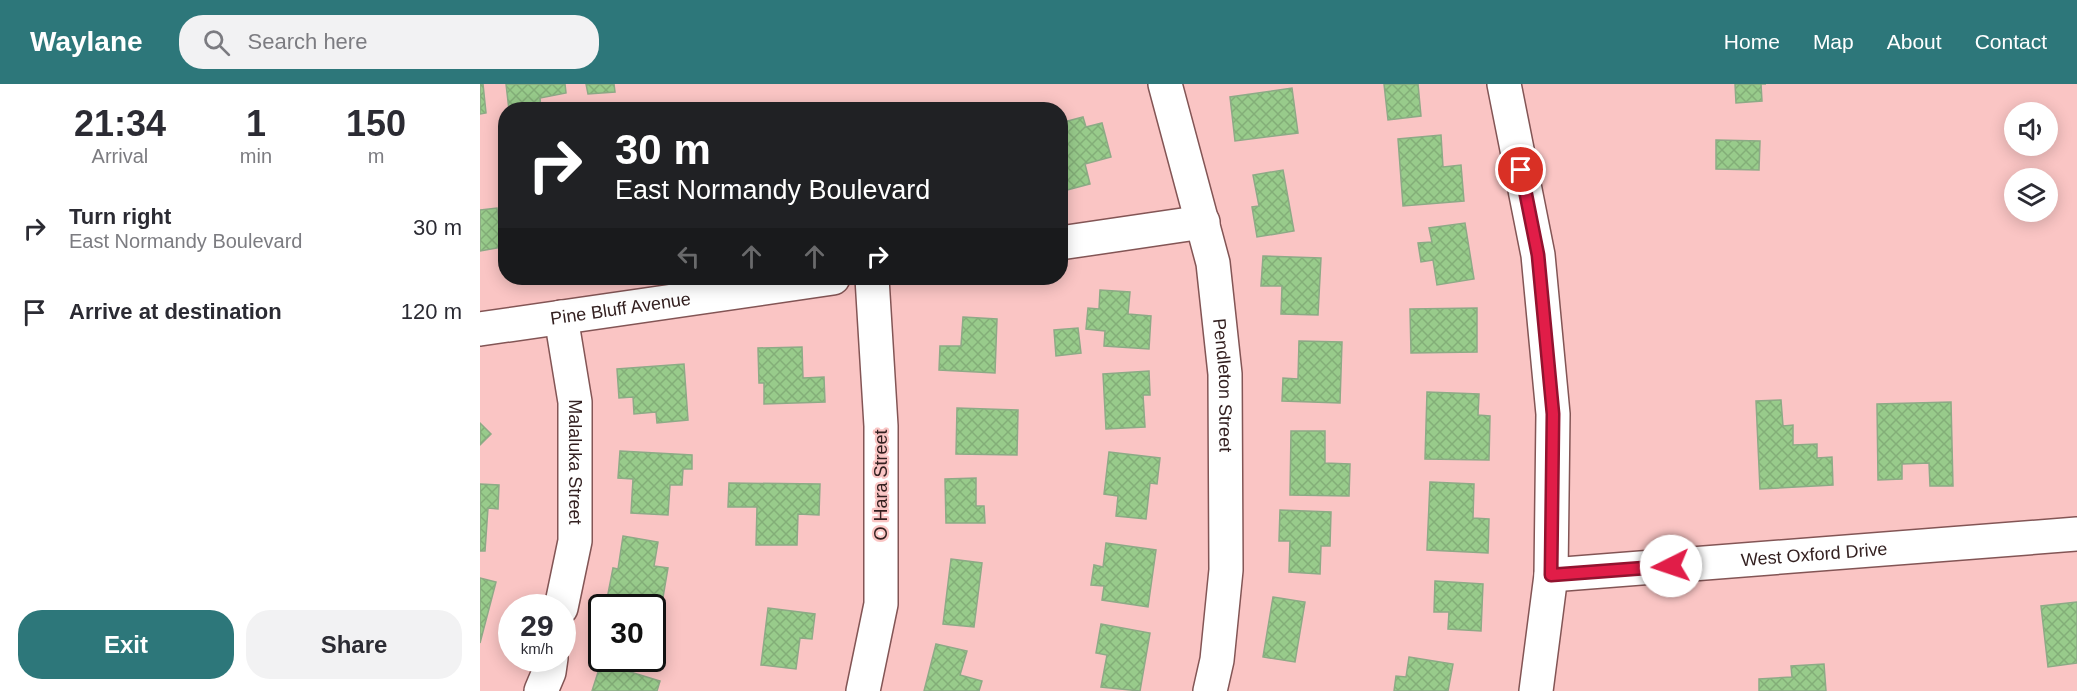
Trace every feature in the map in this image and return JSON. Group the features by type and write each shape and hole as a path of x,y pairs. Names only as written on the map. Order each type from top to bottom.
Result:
{"street":[{"name":"Pendleton Street","path":"1165,84 1213,263 1225,374 1226,570 1217,660 1210,691"},
{"path":"1503,84 1538,255 1553,414 1551,575 1536,691"},
{"path":"1068,242 1203,222"},
{"name":"Pine Bluff Avenue","path":"480,329 783,285"},
{"name":"O Hara Street","path":"863,691 881,604 881,426 872,285"},
{"name":"Malaluka Street","path":"561,316 575,402 575,541 564,594"},
{"name":"West Oxford Drive","path":"1551,575 2077,534"},
{"path":"540,691 549,672"}],"building":[{"path":"480,84 483,84 486,113 480,114"},
{"path":"506,84 565,84 566,93 540,98 540,102 508,102"},
{"path":"586,84 614,84 615,92 588,94"},
{"path":"1384,84 1418,84 1421,116 1388,120"},
{"path":"1735,84 1761,84 1762,101 1736,103"},
{"path":"1292,88 1298,133 1235,141 1230,97"},
{"path":"1083,117 1086,127 1102,123 1111,157 1085,164 1090,184 1068,190 1068,121"},
{"path":"1441,135 1443,167 1461,165 1464,201 1403,206 1398,139"},
{"path":"1716,140 1760,141 1759,170 1716,169"},
{"path":"1283,170 1294,231 1257,237 1252,207 1259,206 1253,175"},
{"path":"497,208 498,248 480,251 480,210"},
{"path":"1465,223 1474,279 1437,285 1433,260 1421,262 1418,243 1432,242 1429,228"},
{"path":"1263,256 1321,258 1318,315 1281,314 1282,286 1261,286"},
{"path":"1100,290 1130,292 1128,314 1151,316 1149,349 1104,346 1105,331 1086,329 1088,308 1099,309"},
{"path":"1477,308 1477,352 1411,353 1410,309"},
{"path":"963,317 997,319 995,373 939,370 940,346 961,346"},
{"path":"1078,328 1081,353 1056,356 1054,330"},
{"path":"1299,341 1342,342 1340,403 1282,401 1283,378 1298,379"},
{"path":"802,347 803,378 824,377 825,402 764,404 764,383 759,383 758,348"},
{"path":"684,364 688,420 657,423 656,412 634,414 633,397 619,398 617,369"},
{"path":"1149,371 1150,395 1143,395 1145,427 1106,429 1103,374"},
{"path":"1427,392 1479,394 1478,415 1490,416 1489,460 1425,459"},
{"path":"1781,400 1783,426 1793,425 1793,445 1817,444 1817,458 1832,457 1833,485 1760,489 1756,401"},
{"path":"1951,402 1953,486 1930,486 1929,463 1902,464 1902,479 1878,480 1877,404"},
{"path":"957,408 1018,410 1017,455 956,454"},
{"path":"480,423 491,434 480,445"},
{"path":"1291,431 1325,431 1325,463 1350,464 1349,496 1290,495"},
{"path":"620,451 692,455 692,469 683,469 682,485 670,485 668,515 631,513 633,479 618,478"},
{"path":"1109,452 1160,458 1157,484 1150,483 1146,519 1116,516 1118,496 1104,494"},
{"path":"976,478 976,506 984,506 985,523 946,523 945,479"},
{"path":"1430,482 1474,484 1473,518 1489,519 1488,553 1427,550"},
{"path":"729,483 820,484 819,515 798,514 797,545 756,545 757,507 728,507"},
{"path":"480,484 499,485 498,509 488,508 485,551 480,551"},
{"path":"1280,510 1331,512 1330,546 1321,546 1320,574 1289,572 1290,541 1279,541"},
{"path":"623,536 658,542 654,566 668,568 664,594 608,594 613,568 618,569"},
{"path":"1106,543 1156,550 1148,607 1102,600 1104,586 1091,585 1094,565 1103,567"},
{"path":"951,559 982,563 974,627 943,624"},
{"path":"480,578 496,582 480,643"},
{"path":"1435,581 1483,584 1481,631 1448,629 1449,612 1434,612"},
{"path":"1273,597 1305,602 1295,662 1263,657"},
{"path":"2077,602 2077,663 2048,667 2041,606"},
{"path":"768,608 815,614 812,639 800,638 796,669 761,665"},
{"path":"1101,624 1150,633 1140,691 1101,687 1107,655 1096,653"},
{"path":"936,644 967,651 960,675 982,681 979,691 924,691"},
{"path":"1409,657 1453,664 1448,691 1394,691 1396,676 1406,677"},
{"path":"1824,664 1826,691 1759,691 1759,679 1792,677 1791,666"},
{"path":"598,672 630,672 660,681 657,691 592,691"}],"route":[{"path":"1521,170 1538,255 1553,414 1551,575 1671,566"}]}
